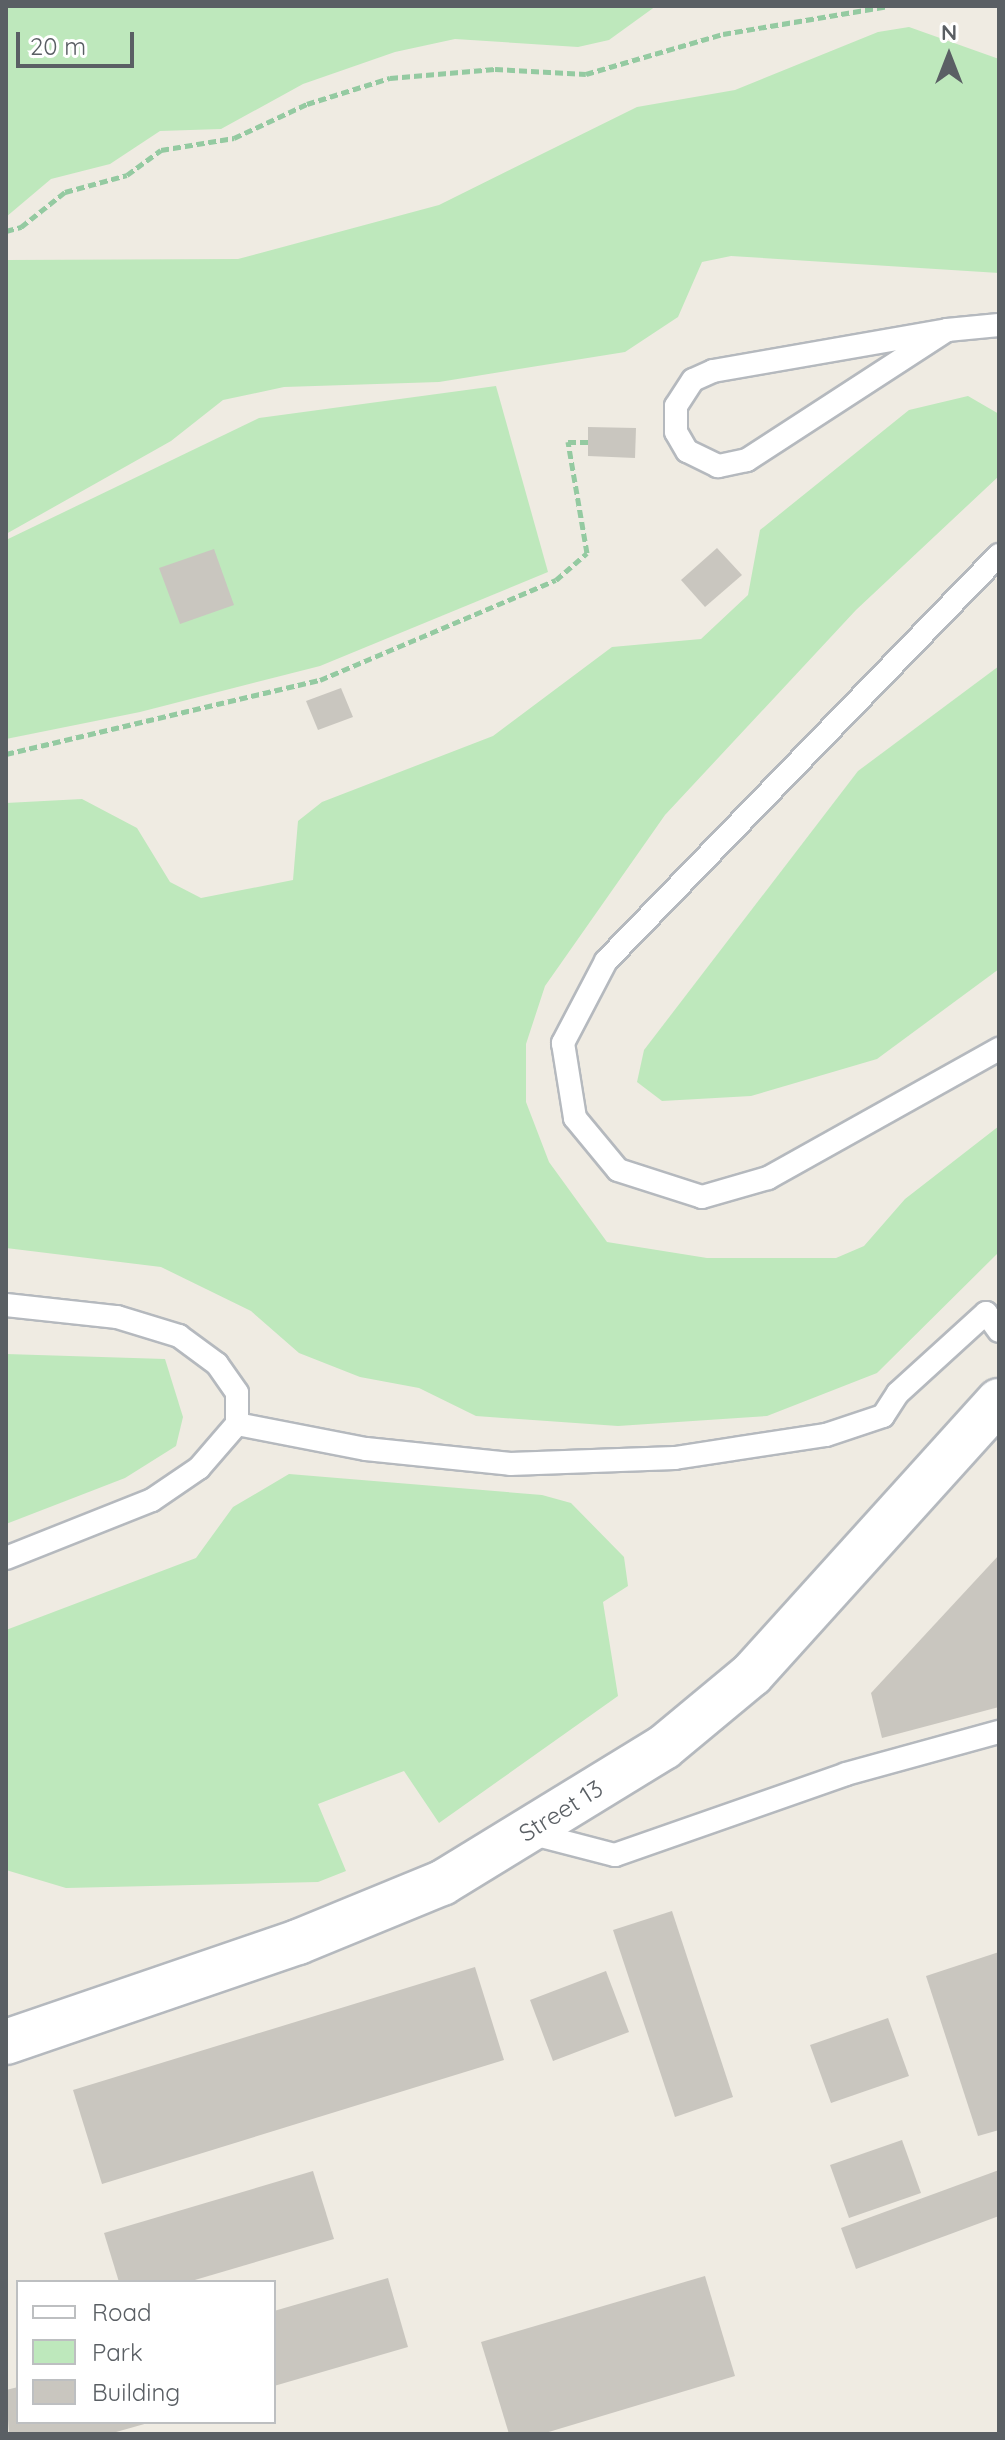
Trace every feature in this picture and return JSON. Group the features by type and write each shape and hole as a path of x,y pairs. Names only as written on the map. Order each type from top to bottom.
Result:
{"street":[{"name":"Street 13","path":"6,2042 312,1936 442,1883 664,1747 752,1674 999,1401"}],"lane":[{"path":"947,330 747,460 718,466 687,451 676,432 676,406 693,380 713,371 947,330 999,325"},
{"path":"999,555 606,961 563,1043 575,1118 618,1170 702,1197 768,1178 999,1049"},
{"path":"6,1305 117,1317 179,1336 231,1381 237,1393 237,1424 199,1468 152,1500 6,1558"},
{"path":"237,1424 366,1449 510,1464 675,1458 826,1435 883,1416 898,1393 986,1313 999,1331"},
{"path":"526,1832 615,1855 846,1774 999,1732"}],"path":[{"path":"6,231 21,227 65,192 127,175 161,150 234,138 307,104 390,78 495,69 586,74 723,34 889,6"},
{"path":"6,754 320,680 556,580 587,553 568,442 588,442"}],"green space":[{"path":"6,6 656,6 609,40 578,47 455,39 395,52 303,84 221,129 160,131 110,164 51,179 6,217"},
{"path":"909,27 999,59 999,273 731,256 702,262 678,317 625,352 439,382 284,387 223,400 171,441 6,534 6,260 238,259 439,205 637,107 735,90 878,32"},
{"path":"496,386 548,572 320,666 140,712 6,739 6,540 259,418"},
{"path":"968,396 999,414 999,476 856,610 665,815 545,986 526,1044 526,1102 549,1162 607,1242 707,1258 836,1258 864,1246 905,1199 999,1126 999,1252 877,1373 767,1416 618,1426 476,1416 419,1388 360,1377 299,1353 251,1311 161,1267 6,1248 6,803 82,799 137,828 170,882 201,898 293,880 298,821 322,802 493,736 612,647 701,639 748,595 760,530 909,410"},
{"path":"999,666 999,969 877,1059 751,1096 662,1101 637,1082 644,1050 858,771"},
{"path":"6,1354 165,1359 183,1417 176,1446 125,1478 6,1524"},
{"path":"289,1474 542,1495 571,1503 624,1557 628,1586 603,1602 618,1696 439,1823 404,1771 318,1804 346,1871 318,1882 66,1888 6,1870 6,1630 196,1558 233,1507"}],"building":[{"path":"588,427 636,428 635,458 588,456"},
{"path":"717,548 742,575 705,607 681,580"},
{"path":"214,549 234,605 180,624 159,568"},
{"path":"341,688 353,717 318,730 306,701"},
{"path":"999,1555 999,1707 882,1738 871,1693"},
{"path":"672,1911 733,2097 675,2117 613,1930"},
{"path":"999,1952 999,2130 978,2136 926,1976"},
{"path":"475,1967 504,2060 102,2184 73,2090"},
{"path":"606,1971 629,2032 553,2061 530,2000"},
{"path":"888,2018 909,2076 831,2103 810,2045"},
{"path":"902,2140 921,2193 849,2218 830,2165"},
{"path":"999,2170 999,2216 856,2269 841,2228"},
{"path":"313,2171 334,2239 195,2280 118,2280 104,2233"},
{"path":"705,2276 735,2376 542,2434 509,2434 481,2342"},
{"path":"388,2278 408,2347 276,2385 276,2310"},
{"path":"16,2388 16,2424 144,2424 109,2434 9,2434 6,2390"}]}
